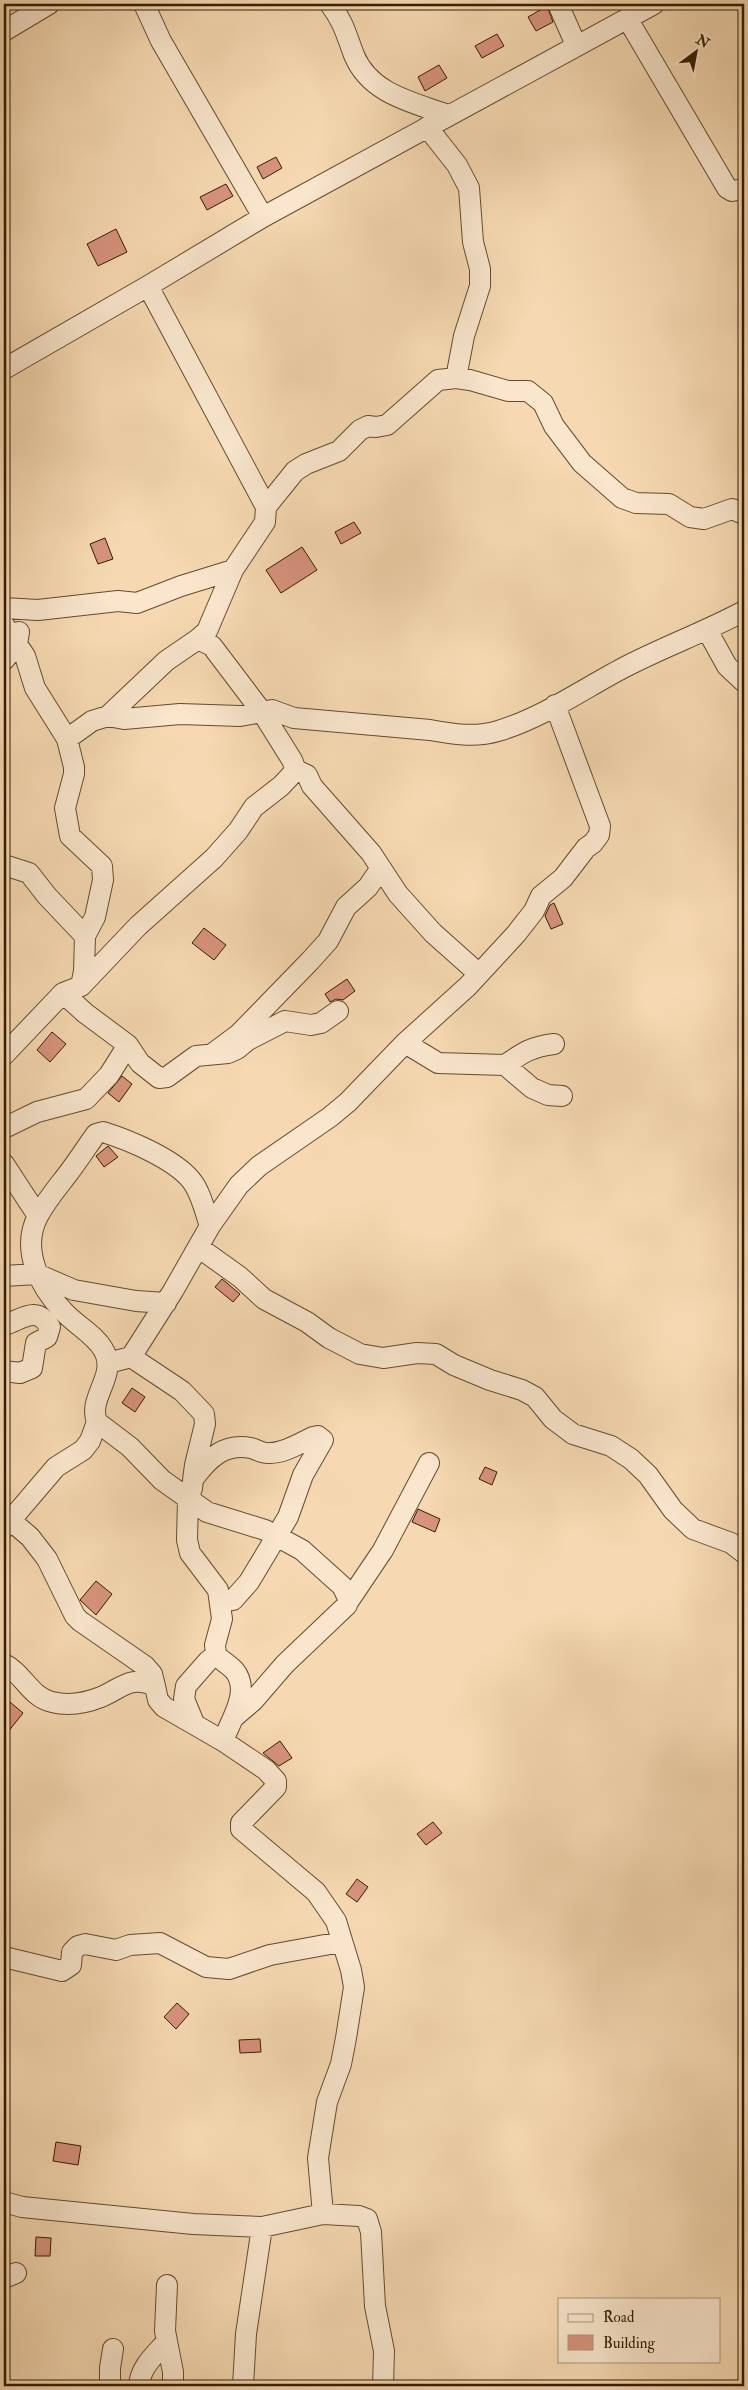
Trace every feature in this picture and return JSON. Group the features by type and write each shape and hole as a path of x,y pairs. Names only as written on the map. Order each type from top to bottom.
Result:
{"street":[{"path":"4,31 49,4"},
{"path":"144,4 161,41 263,217"},
{"path":"330,4 343,20 363,73 374,85 409,101 448,115"},
{"path":"558,4 576,45"},
{"path":"4,369 263,217 654,4"},
{"path":"627,18 727,188 732,191 744,189"},
{"path":"426,127 457,165 469,188 473,242 480,269 480,286 464,336 456,378"},
{"path":"67,739 92,721 108,716 166,660 206,638 232,570 265,522 266,507 148,286"},
{"path":"266,507 295,471 306,464 339,451 360,430 368,426 387,425 438,380 456,378 508,391 528,391 536,396 543,403 554,426 582,462 622,498 636,503 669,504 690,517 704,519 732,510 744,514"},
{"path":"4,608 26,610 118,601 137,603 232,570"},
{"path":"10,652 26,610"},
{"path":"108,716 124,719 180,714 240,716 272,710 294,718 430,730 450,734 480,734 497,731 527,720 625,667 708,630 744,611"},
{"path":"4,625 10,652 31,670 35,688 67,739 74,767 74,774 65,808 70,836 102,866 103,880 95,917 85,936 84,971 72,990"},
{"path":"708,630 727,666 744,682"},
{"path":"206,638 262,712 292,760 296,770 307,775 312,786 371,853 396,890 433,933 479,974"},
{"path":"108,1363 123,1361 131,1357 166,1303 210,1226 239,1185 252,1172 330,1117 479,974 516,934 534,910 541,896 563,878 599,835 600,826 596,812 555,705"},
{"path":"4,1055 138,926 214,858 238,831 254,807 281,786 296,770"},
{"path":"4,865 29,873 47,896 85,936"},
{"path":"212,1054 239,1034 310,961 328,941 346,907 368,886 381,868"},
{"path":"368,886 396,890"},
{"path":"72,990 85,1013 128,1045 140,1064 159,1078 167,1077 196,1056 228,1053 237,1050 248,1040 285,1021 293,1020 312,1025 321,1023 338,1011"},
{"path":"405,1043 438,1063 505,1066 532,1088 548,1095 562,1096"},
{"path":"505,1066 525,1051 534,1047 554,1044"},
{"path":"4,1128 37,1112 86,1099 109,1075 128,1045"},
{"path":"210,1226 192,1180 166,1160 103,1132 96,1134 38,1216 32,1231 32,1255 37,1274 64,1312 103,1349 108,1363 107,1376 95,1408 94,1415 98,1422 130,1448 162,1480 207,1512 265,1530 302,1550 342,1586 348,1602"},
{"path":"4,1164 38,1216"},
{"path":"198,1247 240,1277 264,1298 306,1322 329,1338 360,1354 383,1358 417,1353 436,1354 472,1373 535,1397 553,1419 574,1434 611,1446 631,1458 648,1475 673,1510 694,1528 731,1543 744,1553"},
{"path":"4,1276 37,1274 74,1290 136,1301 166,1303"},
{"path":"4,1324 30,1314 39,1316 50,1327 47,1337 36,1343 32,1368 20,1373 4,1371"},
{"path":"131,1357 182,1391 204,1414 205,1424 188,1500 187,1540 190,1553 218,1590 222,1619 214,1645 216,1655 234,1670 241,1685 240,1701 223,1741"},
{"path":"98,1422 90,1441 83,1450 56,1467 7,1524 30,1537 47,1559 75,1616 87,1627 145,1666 152,1674 158,1700 164,1707 223,1741 266,1770 276,1781 276,1787 241,1823 242,1829 316,1892 336,1921 351,1970 354,1987 341,2064 327,2102 318,2158 322,2214"},
{"path":"194,1479 213,1456 224,1450 238,1447 270,1453 284,1451 313,1437 322,1437 323,1443 303,1475 294,1503 249,1582 233,1600 221,1602"},
{"path":"231,1720 253,1701 285,1664 348,1602 383,1550 429,1464"},
{"path":"194,1723 184,1699 186,1686 216,1655"},
{"path":"4,1664 18,1673 36,1694 50,1702 82,1703 103,1696 122,1684 134,1682 144,1681 155,1686"},
{"path":"4,1957 62,1971 70,1965 72,1952 78,1946 85,1944 116,1950 130,1945 160,1943 206,1967 229,1969 270,1955 341,1942"},
{"path":"4,2202 22,2207 184,2223 262,2227 322,2214 360,2216 367,2219 370,2225 375,2306 384,2351 383,2386"},
{"path":"243,2386 246,2334 262,2227"},
{"path":"167,2285 165,2331 173,2386"},
{"path":"139,2386 140,2376 146,2364 167,2341"},
{"path":"110,2386 113,2349"}],"building":[{"path":"547,6 553,22 536,31 528,17"},
{"path":"497,34 504,46 482,58 475,46"},
{"path":"439,65 447,78 425,91 418,77"},
{"path":"276,157 282,168 263,179 257,167"},
{"path":"226,184 233,196 207,210 200,197"},
{"path":"116,229 127,252 98,266 87,244"},
{"path":"354,522 361,533 341,544 335,532"},
{"path":"105,538 113,559 98,564 90,544"},
{"path":"302,547 317,570 281,593 266,570"},
{"path":"554,903 563,924 551,929 545,916 550,905"},
{"path":"204,928 226,945 214,960 192,943"},
{"path":"347,979 355,991 343,1000 336,999 330,1002 325,994"},
{"path":"52,1032 66,1044 50,1062 37,1050"},
{"path":"122,1076 132,1084 119,1102 108,1093"},
{"path":"108,1146 118,1157 104,1167 96,1156"},
{"path":"222,1279 240,1294 233,1302 215,1287"},
{"path":"132,1388 145,1397 135,1412 122,1403"},
{"path":"485,1467 497,1472 492,1485 479,1479"},
{"path":"418,1509 440,1519 435,1532 412,1522"},
{"path":"96,1581 112,1594 96,1615 80,1600"},
{"path":"4,1697 23,1713 4,1737"},
{"path":"280,1741 292,1758 279,1766 263,1753"},
{"path":"433,1822 442,1833 426,1845 417,1834"},
{"path":"357,1879 368,1887 357,1902 346,1894"},
{"path":"177,2003 189,2014 176,2029 164,2017"},
{"path":"260,2039 261,2052 240,2053 239,2040"},
{"path":"56,2142 81,2146 78,2165 53,2161"},
{"path":"36,2237 51,2238 50,2256 35,2256"}]}
